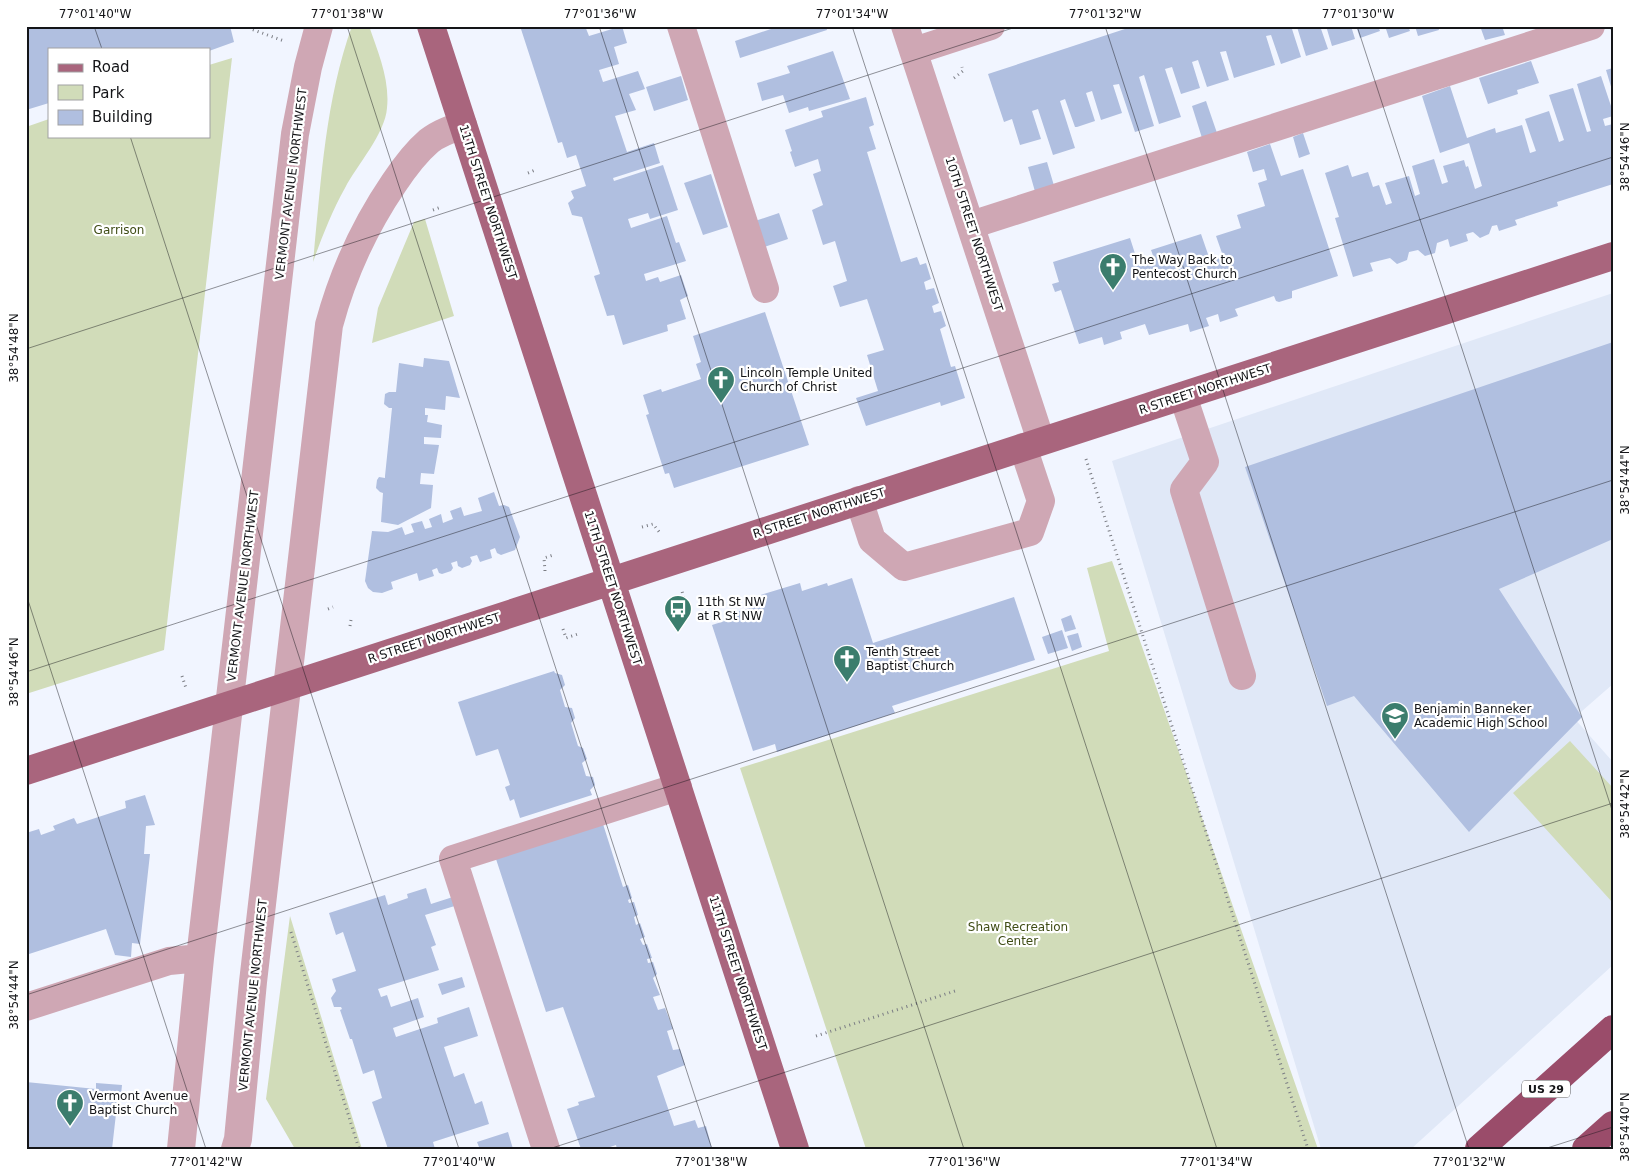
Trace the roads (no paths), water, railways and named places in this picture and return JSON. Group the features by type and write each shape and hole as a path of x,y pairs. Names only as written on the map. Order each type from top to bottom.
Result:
{"highway":[{"name":"US 29","path":"1480,1149 1613,1029"},
{"path":"1586,1149 1613,1124"}],"main road":[{"name":"11TH STREET NORTHWEST","path":"431,26 795,1149"},
{"name":"R STREET NORTHWEST","path":"26,770 1613,256"}],"street":[{"name":"VERMONT AVENUE NORTHWEST","path":"181,1149 200,958 296,134 308,67 319,26"},
{"path":"681,26 765,290"},
{"path":"910,39 991,26"},
{"path":"971,225 1591,26"},
{"name":"10TH STREET NORTHWEST","path":"859,500 872,540 904,567 1030,532 1041,501 1032,444 971,225 910,39"},
{"name":"VERMONT AVENUE NORTHWEST","path":"241,1146 253,982 329,325 349,262 385,196 405,166 437,135 463,125"},
{"path":"1183,396 1205,462 1184,490 1242,676"},
{"path":"546,1149 453,859 678,788"},
{"path":"26,1007 169,961 200,958"}],"place":[{"name":"The Way Back to Pentecost Church","path":"1113,291"},
{"name":"Lincoln Temple United Church of Christ","path":"721,404"},
{"name":"11th St NW at R St NW","path":"678,633"},
{"name":"Tenth Street Baptist Church","path":"847,683"},
{"name":"Benjamin Banneker Academic High School","path":"1395,740"},
{"name":"Vermont Avenue Baptist Church","path":"70,1127"}],"park label":[{"name":"Garrison","path":"119,230"},
{"name":"Shaw Recreation Center","path":"1018,934"}]}
